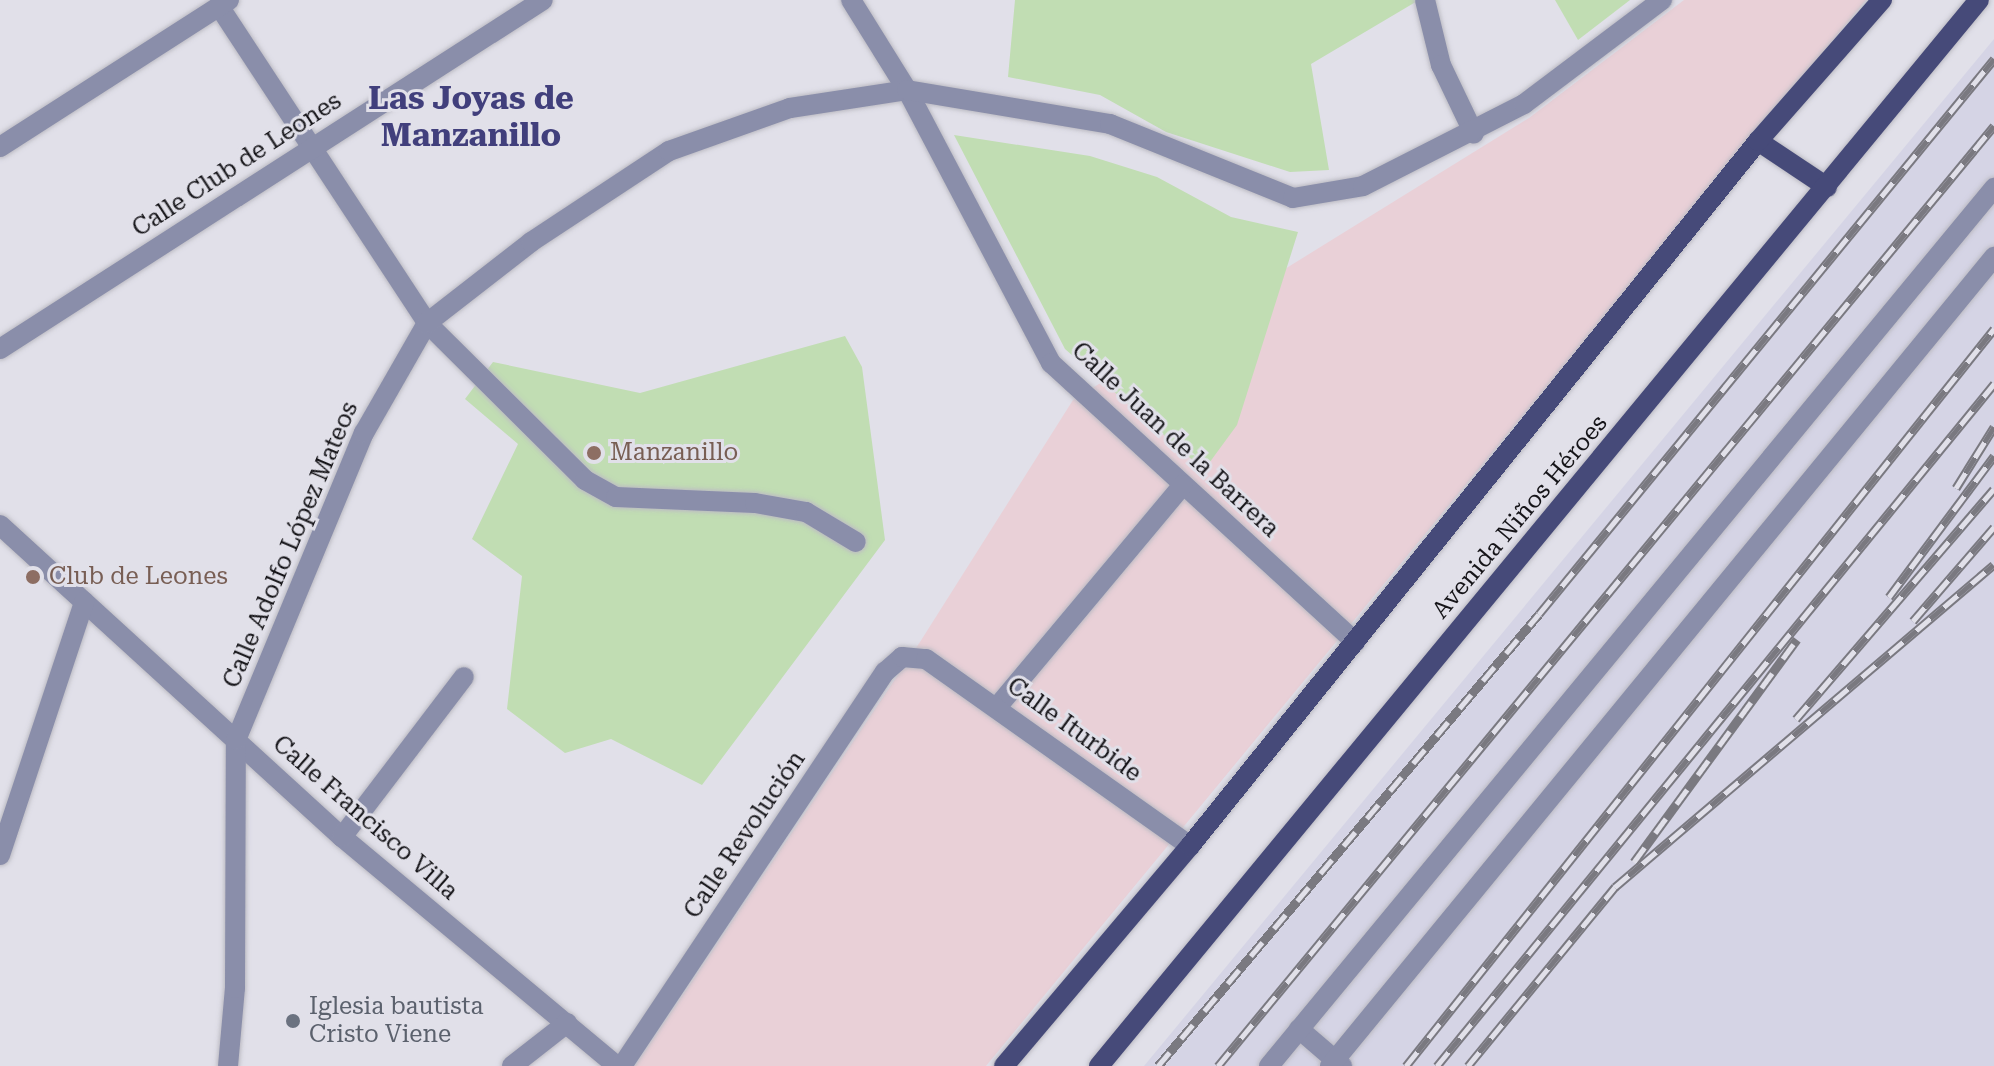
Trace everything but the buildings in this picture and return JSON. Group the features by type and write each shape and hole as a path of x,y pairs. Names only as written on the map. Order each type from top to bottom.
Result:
{"main road":[{"name":"Avenida Niños Héroes","path":"1004,1066 1190,846 1758,141 1882,0"},
{"name":"Avenida Niños Héroes","path":"1099,1066 1979,0"},
{"path":"1758,141 1827,187"}],"street":[{"name":"Calle Club de Leones","path":"0,349 543,0"},
{"name":"Calle Juan de la Barrera","path":"851,0 907,90 1051,363 1355,642"},
{"path":"1425,0 1441,65 1474,134"},
{"name":"Calle Adolfo López Mateos","path":"228,1066 235,988 236,740 364,433 427,323 531,242 669,151 790,108 907,90 1110,124 1293,198 1363,186 1474,134 1524,104 1662,0"},
{"path":"0,147 224,3 312,148 427,323 585,480 616,497 755,503 806,512 856,542"},
{"path":"1269,1066 1994,188"},
{"path":"1299,1029 1336,1064 1994,257"},
{"path":"998,706 1183,485"},
{"name":"Calle Francisco Villa","path":"0,525 342,837 620,1066"},
{"path":"0,855 84,602"},
{"name":"Calle Revolución","path":"620,1066 885,672 902,657 926,659"},
{"name":"Calle Iturbide","path":"926,659 998,706 1190,846"},
{"path":"342,837 464,677"},
{"path":"512,1066 567,1023"}],"shaded area":[{"path":"1684,0 1866,0 986,1066 635,1066 920,642 1073,400 1529,118"},
{"path":"1994,39 1994,1066 1144,1066"}],"green space":[{"path":"1015,0 1419,0 1311,64 1329,170 1290,172 1166,132 1100,95 1008,77"},
{"path":"1555,0 1630,0 1578,40"},
{"path":"954,135 1090,156 1157,177 1231,217 1298,232 1237,425 1204,470 1065,349"},
{"path":"845,336 862,367 885,540 702,785 611,739 565,753 507,709 522,576 472,539 518,444 465,399 493,362 640,393"}],"railway":[{"path":"1158,1066 1539,614 1994,59"},
{"path":"1218,1066 1994,126"},
{"path":"1406,1066 1994,329"},
{"path":"1437,1066 1994,384"},
{"path":"1956,488 1994,427"},
{"path":"1889,597 1994,456"},
{"path":"1796,719 1994,489"},
{"path":"1913,621 1994,527"},
{"path":"1468,1066 1615,887 1994,565"},
{"path":"1634,862 1797,639"}],"place":[{"name":"Manzanillo","path":"594,453"},
{"name":"Club de Leones","path":"33,577"},
{"name":"Iglesia bautista Cristo Viene","path":"293,1021"}],"district":[{"name":"Las Joyas de Manzanillo","path":"471,118"}]}
